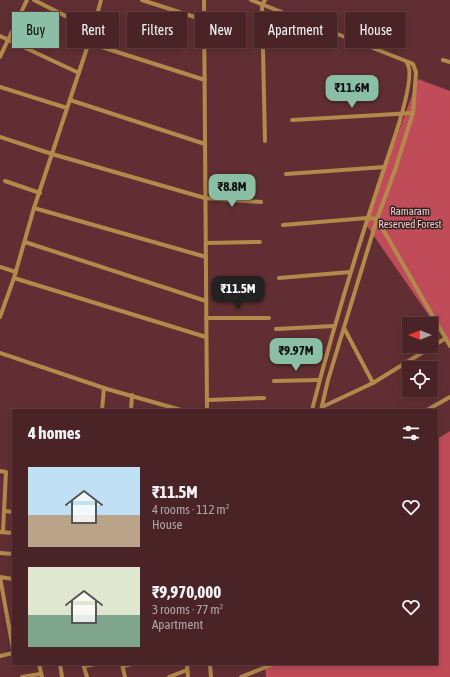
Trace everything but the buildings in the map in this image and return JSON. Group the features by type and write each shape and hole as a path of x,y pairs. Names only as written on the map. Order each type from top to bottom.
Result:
{"street":[{"path":"0,57 27,0"},
{"path":"34,0 67,17"},
{"path":"98,12 101,0"},
{"path":"142,0 195,17"},
{"path":"204,0 204,12"},
{"path":"251,0 407,63 413,64 416,72 413,113 395,170 377,219 328,380 322,408"},
{"path":"265,0 262,5 265,141"},
{"path":"0,36 79,73"},
{"path":"0,317 16,272 34,208 87,48"},
{"path":"105,48 204,80"},
{"path":"204,48 207,409"},
{"path":"443,60 450,62"},
{"path":"312,409 350,272 403,114 410,71 407,63"},
{"path":"0,87 68,108"},
{"path":"70,100 205,144"},
{"path":"292,120 413,113"},
{"path":"0,138 205,198 261,202"},
{"path":"286,174 385,167"},
{"path":"5,182 40,193"},
{"path":"34,208 206,257"},
{"path":"283,225 368,218 377,219"},
{"path":"377,219 450,346"},
{"path":"25,242 206,301"},
{"path":"206,243 260,242"},
{"path":"0,267 16,272"},
{"path":"279,278 350,272"},
{"path":"14,278 206,337"},
{"path":"206,318 269,318"},
{"path":"276,329 334,326"},
{"path":"344,328 372,383"},
{"path":"322,408 372,383 446,338"},
{"path":"0,353 104,388 132,395 173,409"},
{"path":"274,381 320,380"},
{"path":"102,409 104,388"},
{"path":"131,409 132,395"},
{"path":"429,409 450,397"},
{"path":"207,400 264,398"},
{"path":"0,471 6,472 4,511 1,532 12,533"},
{"path":"4,511 12,512"},
{"path":"0,553 12,554"},
{"path":"12,578 0,577 12,643"},
{"path":"0,656 12,653"},
{"path":"22,677 41,675 39,665"},
{"path":"60,665 62,677"},
{"path":"84,665 86,677"},
{"path":"122,665 124,677"},
{"path":"186,665 188,677"},
{"path":"211,665 211,677"},
{"path":"242,677 271,665"},
{"path":"169,677 187,670"}],"green space":[{"name":"Ramaram Reserved Forest","path":"418,79 450,91 450,346 438,329 438,317 430,317 365,223"},
{"path":"450,431 450,677 266,677 265,665 438,665 438,438"}]}
